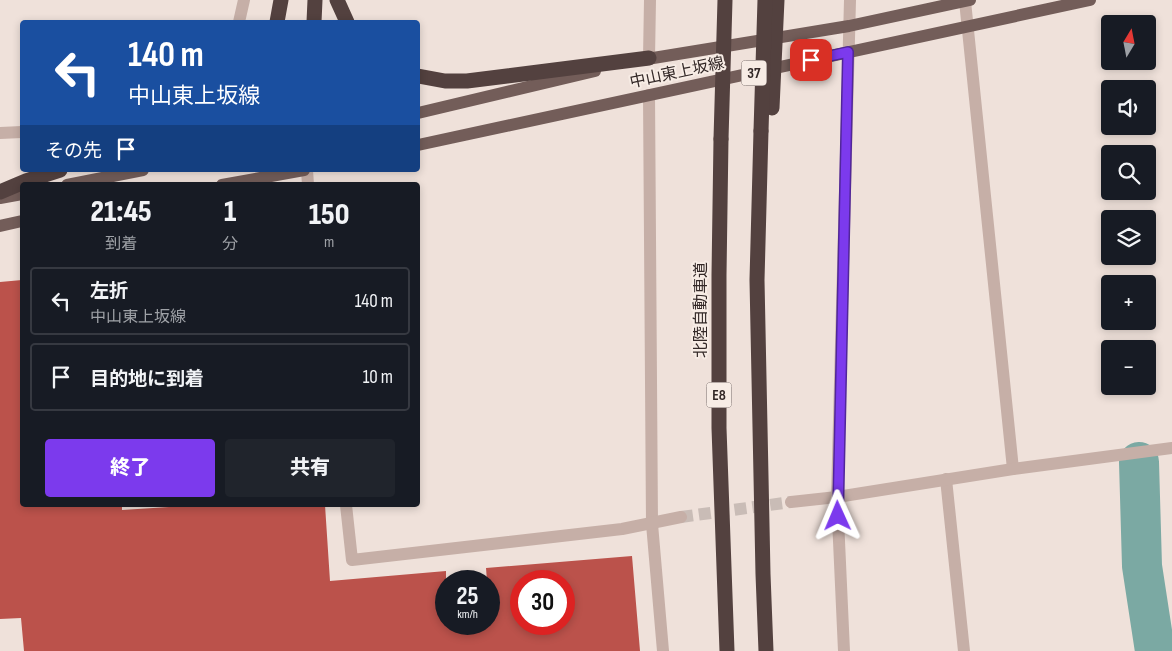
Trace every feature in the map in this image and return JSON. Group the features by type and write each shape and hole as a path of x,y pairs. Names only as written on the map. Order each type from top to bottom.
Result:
{"highway":[{"path":"277,20 281,0"},
{"path":"285,20 286,0"},
{"path":"314,20 315,0"},
{"path":"338,0 346,20"},
{"path":"720,0 722,78"},
{"name":"北陸自動車道","path":"725,0 718,275 719,428 727,651"},
{"path":"765,0 765,367 761,436 766,651"},
{"path":"766,131 776,0"},
{"path":"420,76 445,81 467,81 649,58"},
{"path":"24,182 54,172"},
{"path":"0,192 20,184"}],"main road":[{"name":"中山東上坂線","path":"420,113 649,58 849,26 967,0"},
{"name":"中山東上坂線","path":"420,145 1090,0"},
{"path":"82,182 133,172"},
{"path":"239,182 294,172"},
{"path":"0,198 20,194"},
{"path":"0,226 20,221"}],"street":[{"path":"239,20 244,0"},
{"path":"649,58 650,0"},
{"path":"844,651 837,497 850,0"},
{"path":"967,0 966,26 1013,469"},
{"path":"649,96 652,524 663,651"},
{"path":"0,133 20,132"},
{"path":"791,502 837,497 1013,469 1172,448"},
{"path":"946,479 964,651"},
{"path":"346,507 352,560 622,529 681,517"}],"building":[{"path":"20,280 20,507 122,507 122,510 169,507 325,507 330,581 435,572 435,635 500,635 500,570 486,570 486,568 632,556 640,651 24,651 21,618 0,619 0,282"}],"waterway":[{"path":"1139,462 1142,566 1155,651"}],"tunnel":[{"path":"681,517 791,502"}],"route":[{"path":"811,60 848,52 838,516"}]}
